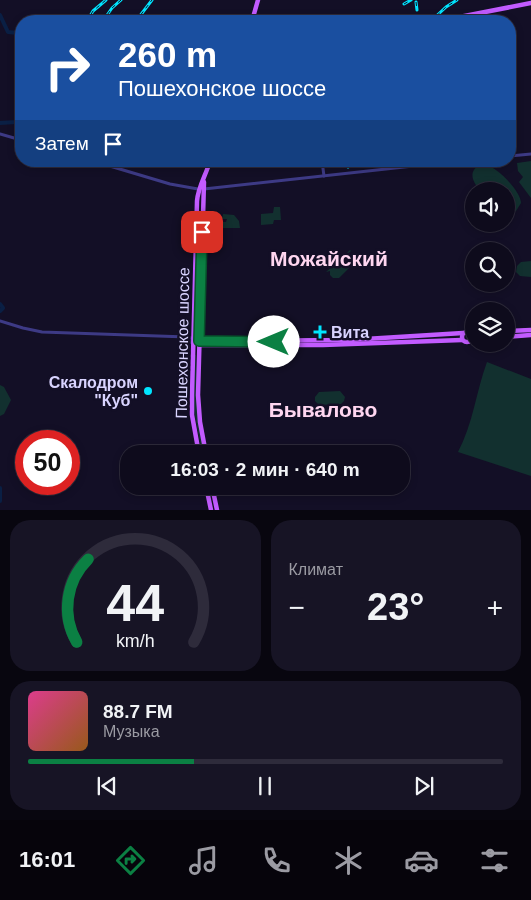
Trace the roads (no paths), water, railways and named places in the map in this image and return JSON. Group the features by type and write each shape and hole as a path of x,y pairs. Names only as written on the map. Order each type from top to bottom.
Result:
{"main road":[{"path":"254,15 258,0"},
{"path":"470,15 531,3"},
{"path":"201,189 208,167"},
{"name":"Пошехонское шоссе","path":"197,445 192,415 193,328 201,189"},
{"name":"Пошехонское шоссе","path":"199,232 199,414 204,445"},
{"path":"193,328 196,330 199,328"},
{"path":"515,331 531,330"},
{"path":"252,344 463,333 462,340"},
{"path":"515,336 531,335"},
{"path":"199,343 252,344 462,340 465,342"},
{"path":"193,354 195,351 199,354"},
{"path":"208,495 211,510"},
{"path":"214,495 217,510"}],"street":[{"path":"0,134 15,138"},
{"path":"516,155 531,154"},
{"path":"113,167 170,184 201,189 405,167"},
{"path":"323,167 324,176"},
{"path":"0,321 42,332 177,337 199,343"}],"waterway":[{"path":"0,15 8,32 15,33"},
{"path":"0,123 15,122"},
{"path":"0,304 3,308 0,311"},
{"path":"0,488 0,501"}],"railway":[{"path":"91,15 106,0"},
{"path":"107,15 121,0"},
{"path":"141,15 152,0"},
{"path":"404,4 411,0"},
{"path":"437,15 457,0"},
{"path":"416,2 417,10"}],"place":[{"name":"Вита","path":"320,332"},
{"name":"Скалодром \"Куб\"","path":"148,391"}],"district":[{"name":"Можайский","path":"329,259"},
{"name":"Бывалово","path":"323,410"}]}
